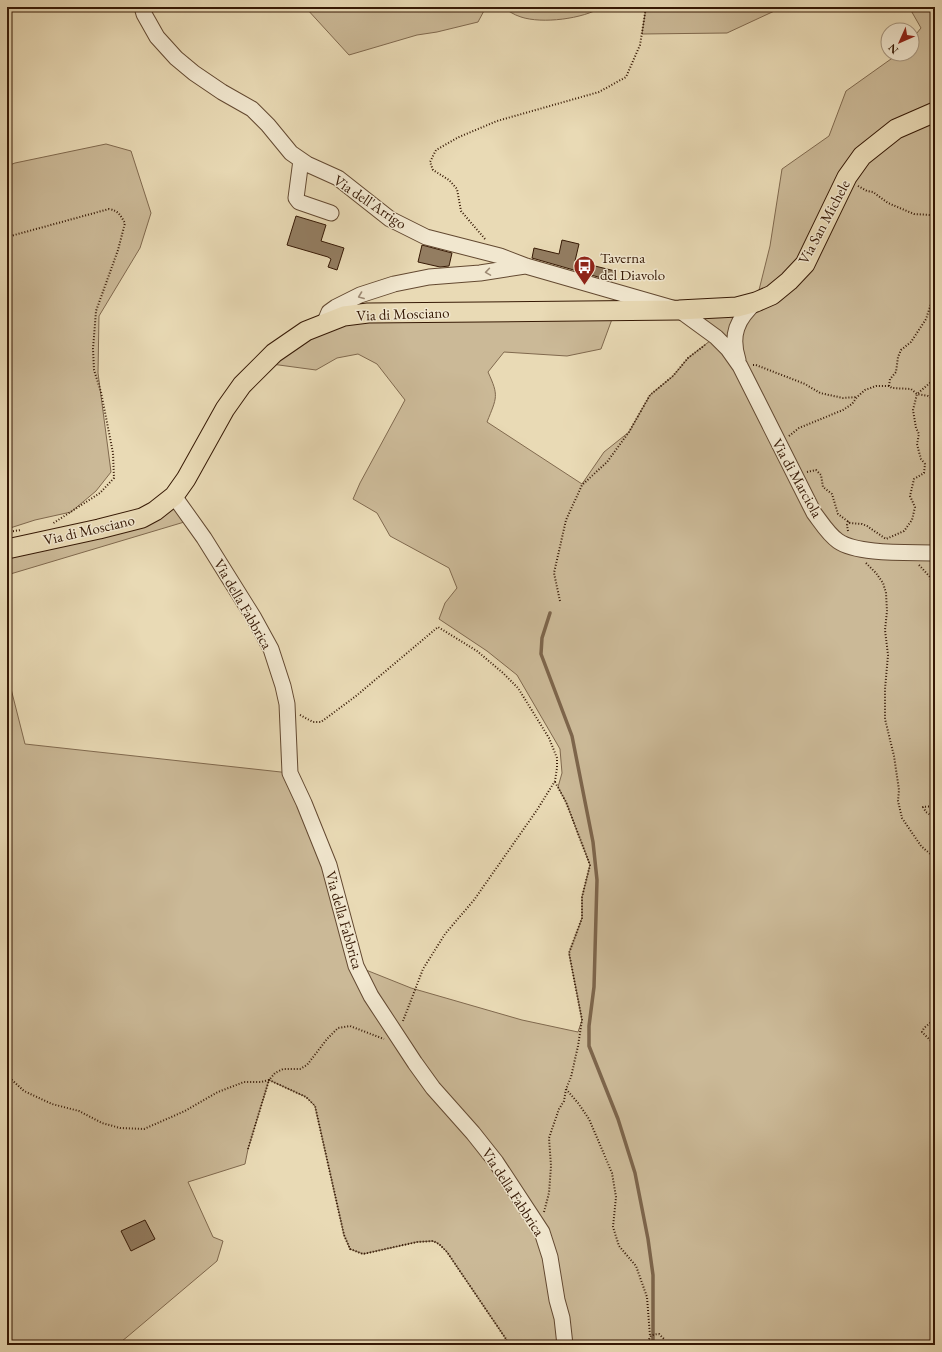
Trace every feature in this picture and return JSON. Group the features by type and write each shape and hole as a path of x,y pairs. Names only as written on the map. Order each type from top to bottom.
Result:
{"main road":[{"name":"Via San Michele","path":"679,310 737,307 756,302 772,295 789,281 805,264 847,177 862,156 896,129 935,112"},
{"name":"Via di Mosciano","path":"7,549 142,518 154,510 174,496 186,479 225,409 242,385 274,352 306,330 344,316 368,313 679,310"}],"street":[{"name":"Via dell'Arrigo","path":"142,7 144,14 157,37 176,58 194,73 222,92 252,109 268,125 291,153 306,164 338,178 390,218 426,237 500,256 526,266 679,310"},
{"path":"301,160 296,198 299,202 331,213"},
{"path":"324,324 329,312 336,307 360,296 394,284 429,277 480,273 526,266"},
{"name":"Via di Marciola","path":"756,302 742,316 734,337 734,349 740,366 778,444 814,513 838,542 876,552 935,553"},
{"name":"Via di Marciola","path":"679,310 716,337 728,349 740,366"},
{"name":"Via della Fabbrica","path":"174,496 204,538 254,618 271,649 287,704 290,773 329,865 356,966 371,996 397,1037 433,1088 474,1132 496,1162 542,1232 550,1257 557,1300 562,1318 565,1345"}],"path":[{"path":"486,239 461,211 457,189 449,180 433,170 430,162 436,150 458,137 497,120 599,92 626,77 640,45 646,7"},
{"path":"847,177 854,185 873,192 888,203 914,214 930,215 935,213"},
{"path":"7,237 109,208 115,210 125,223 118,250 96,311 93,349 94,370 102,392 113,454 114,478 108,486 100,492 46,528"},
{"path":"889,386 890,379 896,372 898,357 901,350 911,342 926,319 931,304 935,299"},
{"path":"560,601 554,573 566,520 582,484 607,462 629,432 650,395 672,376 688,358 716,337"},
{"path":"740,366 756,365 805,384 820,393 844,398 857,397"},
{"path":"794,474 803,471 816,470 821,475 824,487 832,494 838,514 850,523 867,526 886,539 904,531 912,520 915,507 910,496 911,488 914,479 924,473 925,464 921,459 917,444 919,434 913,417 913,410 917,394 935,378"},
{"path":"778,444 799,428 843,410 852,404 865,390 876,386 889,386 892,388 911,390 917,394 928,396 935,400"},
{"path":"860,549 865,561 883,583 886,593 887,611 885,630 888,655 885,689 885,719 900,790 898,801 902,818 921,846 935,858"},
{"path":"911,552 919,565 930,578 935,591"},
{"path":"248,1149 269,1080 275,1073 283,1069 300,1069 307,1065 327,1039 338,1028 350,1026 385,1039 397,1037 422,968 445,934 474,900 494,873 555,781 557,758 549,738 518,688 477,651 438,627 356,696 321,722 313,722 299,714 287,704"},
{"path":"542,1232 541,1223 549,1193 549,1138 559,1109 564,1101 571,1077 582,1020 569,953 582,918 582,897 590,865 566,802 555,781"},
{"path":"935,806 923,807 926,812 935,818"},
{"path":"935,1019 924,1028 922,1032 935,1043"},
{"path":"7,1072 12,1080 24,1091 52,1104 79,1111 102,1123 120,1128 144,1129 185,1111 218,1092 244,1082 261,1082 269,1080 306,1097 315,1106 344,1235 350,1249 363,1254 417,1242 433,1241 439,1244 447,1252 510,1345"},
{"path":"566,1090 578,1103 589,1119 612,1173 616,1197 613,1227 619,1246 636,1266 647,1297 650,1336 646,1345"},
{"path":"650,1336 653,1334 659,1334 664,1339 666,1345"}],"shaded area":[{"path":"486,7 478,22 437,32 417,35 349,55 306,8"},
{"path":"502,7 602,7 584,15 562,19 540,20 518,16"},
{"path":"646,7 783,7 727,33 642,34"},
{"path":"909,7 935,7 935,1345 510,1345 447,1252 439,1244 433,1241 417,1242 363,1254 350,1249 344,1235 315,1106 306,1097 269,1080 248,1149 245,1164 188,1182 213,1237 223,1241 217,1261 117,1345 7,1345 7,673 25,744 290,773 356,966 411,988 522,1020 578,1032 582,1020 569,953 582,918 582,897 590,865 566,802 558,787 562,773 560,749 517,675 487,651 439,619 445,603 457,588 449,568 390,536 377,513 353,499 360,483 405,400 377,364 358,354 337,358 316,370 264,363 324,324 615,311 601,349 567,356 504,352 488,372 494,386 495,402 487,422 582,484 604,452 629,432 650,395 673,376 688,358 715,337 679,310 756,302 770,246 782,169 829,136 846,91 887,62 920,62 921,28 920,22 918,22"},
{"path":"106,144 131,151 151,213 140,248 99,316 98,373 111,472 96,491 71,512 35,520 7,529 7,166"},
{"path":"174,496 191,520 7,575 7,549 99,529"}],"building":[{"path":"296,216 326,225 321,241 344,248 337,270 328,267 331,259 328,257 287,245"},
{"path":"562,240 579,244 575,261 615,271 612,281 532,258 534,248 559,254"},
{"path":"422,245 452,253 449,266 440,267 418,262"},
{"path":"145,1220 155,1239 131,1251 121,1231"}],"waterway":[{"path":"550,613 542,638 541,654 572,736 593,842 597,880 594,987 589,1026 589,1046 618,1119 635,1173 648,1239 653,1275 653,1345"}],"place":[{"name":"Taverna del Diavolo","path":"584,286"}]}
